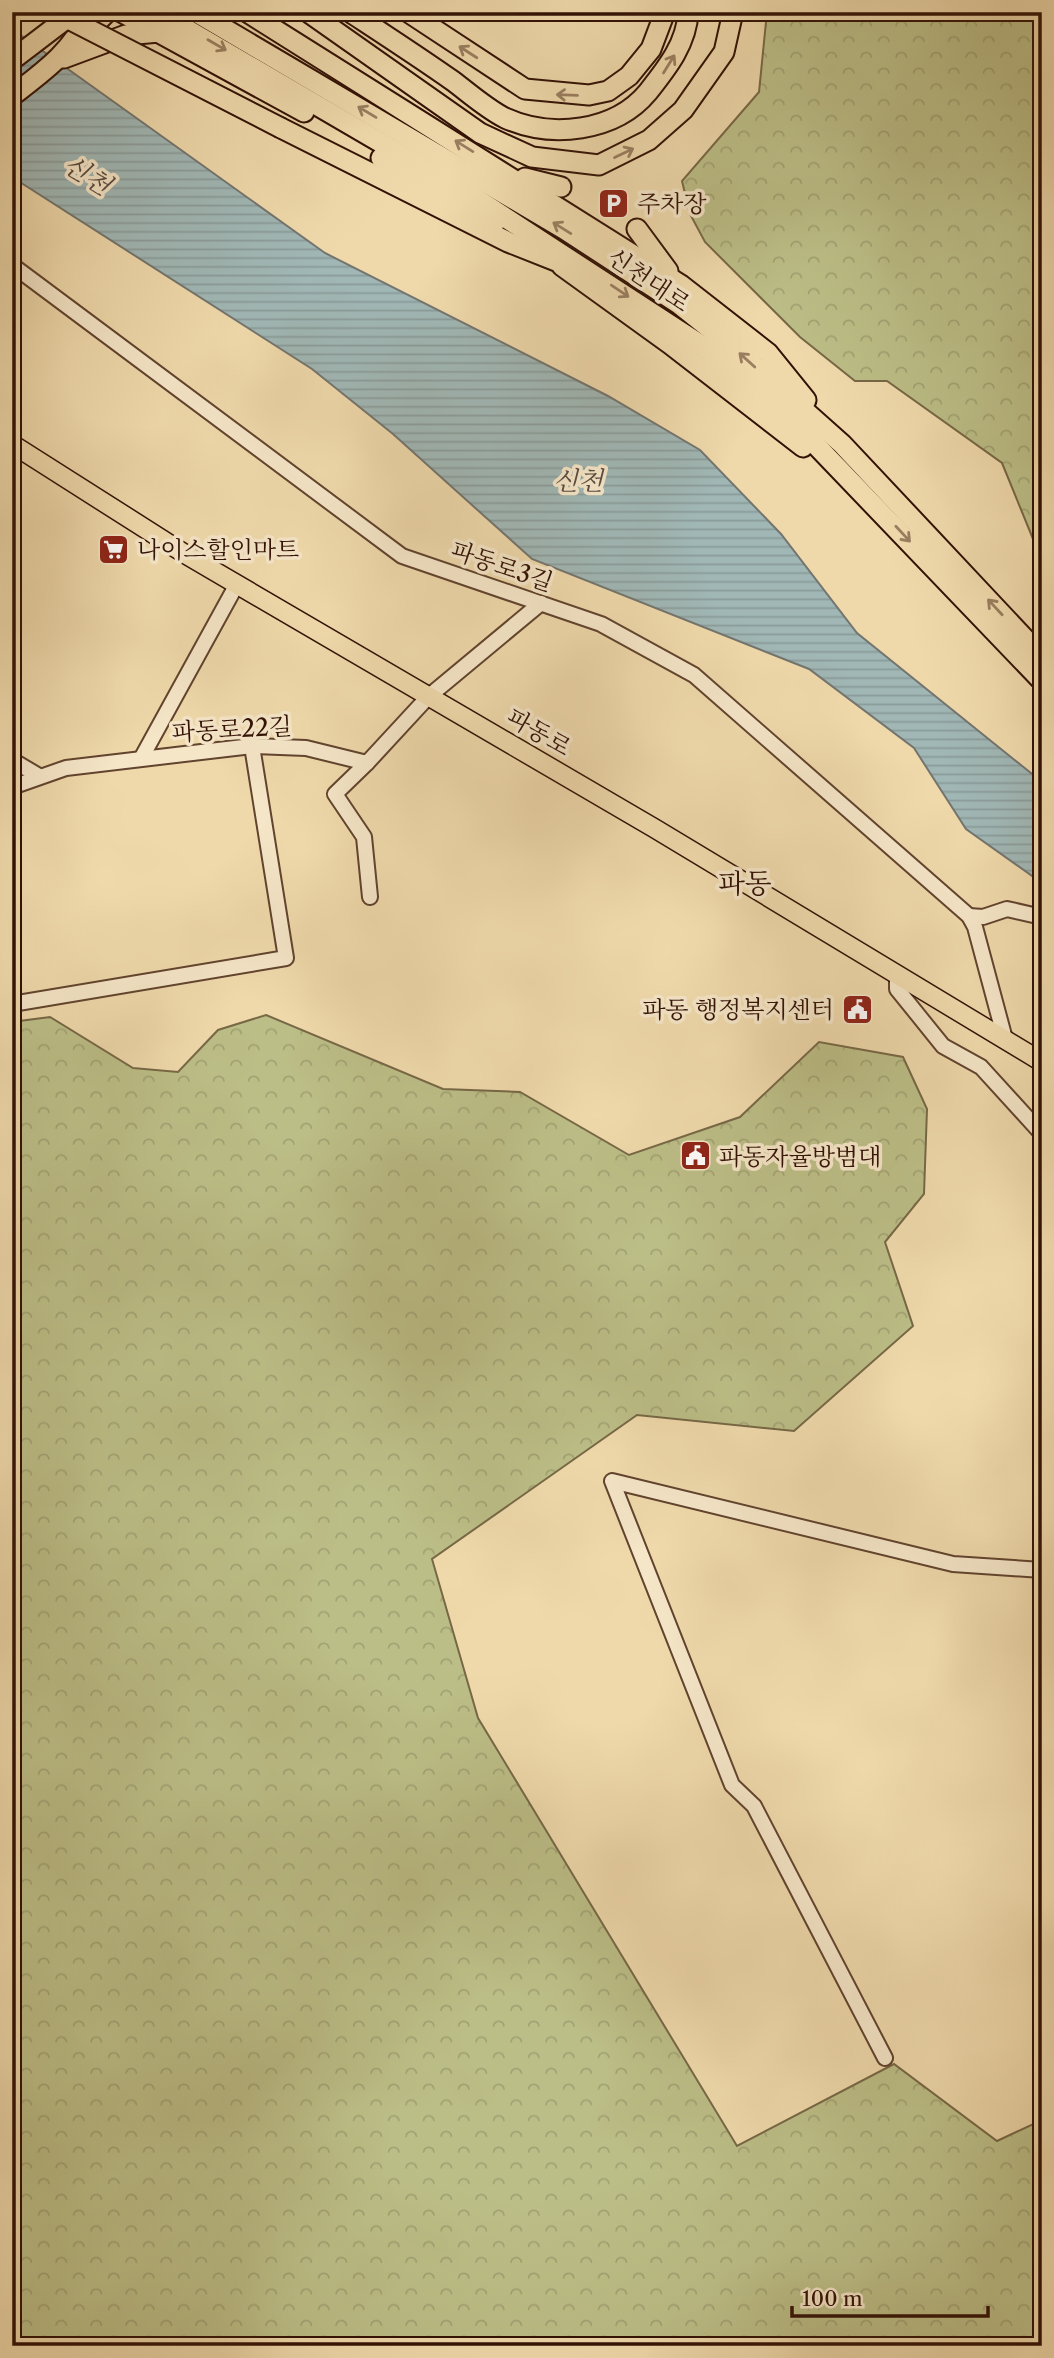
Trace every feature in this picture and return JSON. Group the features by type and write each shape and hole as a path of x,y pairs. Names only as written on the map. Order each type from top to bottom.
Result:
{"highway":[{"path":"55,12 508,242 556,261"},
{"path":"12,60 75,12"},
{"path":"65,55 79,37 88,15 86,12"},
{"path":"12,96 65,55 107,12"},
{"path":"121,12 160,26 556,261 736,394 880,511"},
{"name":"신천대로","path":"196,12 564,229 679,304 733,347 842,444 1042,657"},
{"path":"247,12 681,285 768,353 842,444"},
{"path":"308,12 480,133 532,158 599,165 649,140 683,110 724,52 733,12"},
{"path":"350,12 505,118 542,128 579,130 615,118 644,96 670,64 688,26 688,12"},
{"path":"408,12 526,89 589,95 608,91 629,76 651,49 665,12"},
{"path":"65,55 160,26"},
{"name":"신천대로","path":"160,26 470,194 704,347 787,415 1042,681"},
{"path":"496,167 561,187"},
{"path":"637,229 681,285"}],"main road":[{"name":"파동로","path":"12,444 185,554 1042,1062"}],"street":[{"name":"파동로3길","path":"12,265 402,556 601,624 694,675 968,916"},
{"path":"142,757 237,584"},
{"path":"370,897 364,838 335,794 428,696 541,603"},
{"path":"12,1004 286,958 252,746"},
{"name":"파동로22길","path":"12,787 66,768 252,746 306,748 367,763"},
{"path":"12,760 39,776"},
{"path":"968,916 983,917 1007,909 1042,917"},
{"path":"968,916 975,927 1004,1039"},
{"path":"897,975 898,989 943,1046 981,1067 1042,1134"},
{"path":"885,2057 754,1806 732,1785 612,1481 953,1564 1042,1570"}],"green space":[{"path":"767,12 1042,12 1042,561 1002,463 887,381 855,381 800,337 705,242 690,214 682,181 759,92"},
{"path":"266,1015 443,1089 520,1092 629,1155 740,1117 819,1042 903,1057 927,1109 924,1194 885,1242 913,1326 794,1431 637,1415 432,1559 478,1718 737,2146 894,2064 997,2141 1042,2120 1042,2346 12,2346 12,1022 50,1017 133,1068 178,1072 218,1030"}],"water":[{"name":"신천","path":"12,29 325,253 608,396 700,450 781,534 857,633 1042,782 1042,883 966,829 914,748 809,669 532,559 393,434 312,369 12,177"}],"place":[{"name":"주차장","path":"614,203"},
{"name":"나이스할인마트","path":"114,549"},
{"name":"파동 행정복지센터","path":"857,1009"},
{"name":"파동자율방범대","path":"696,1156"}],"district":[{"name":"파동","path":"745,883"}]}
